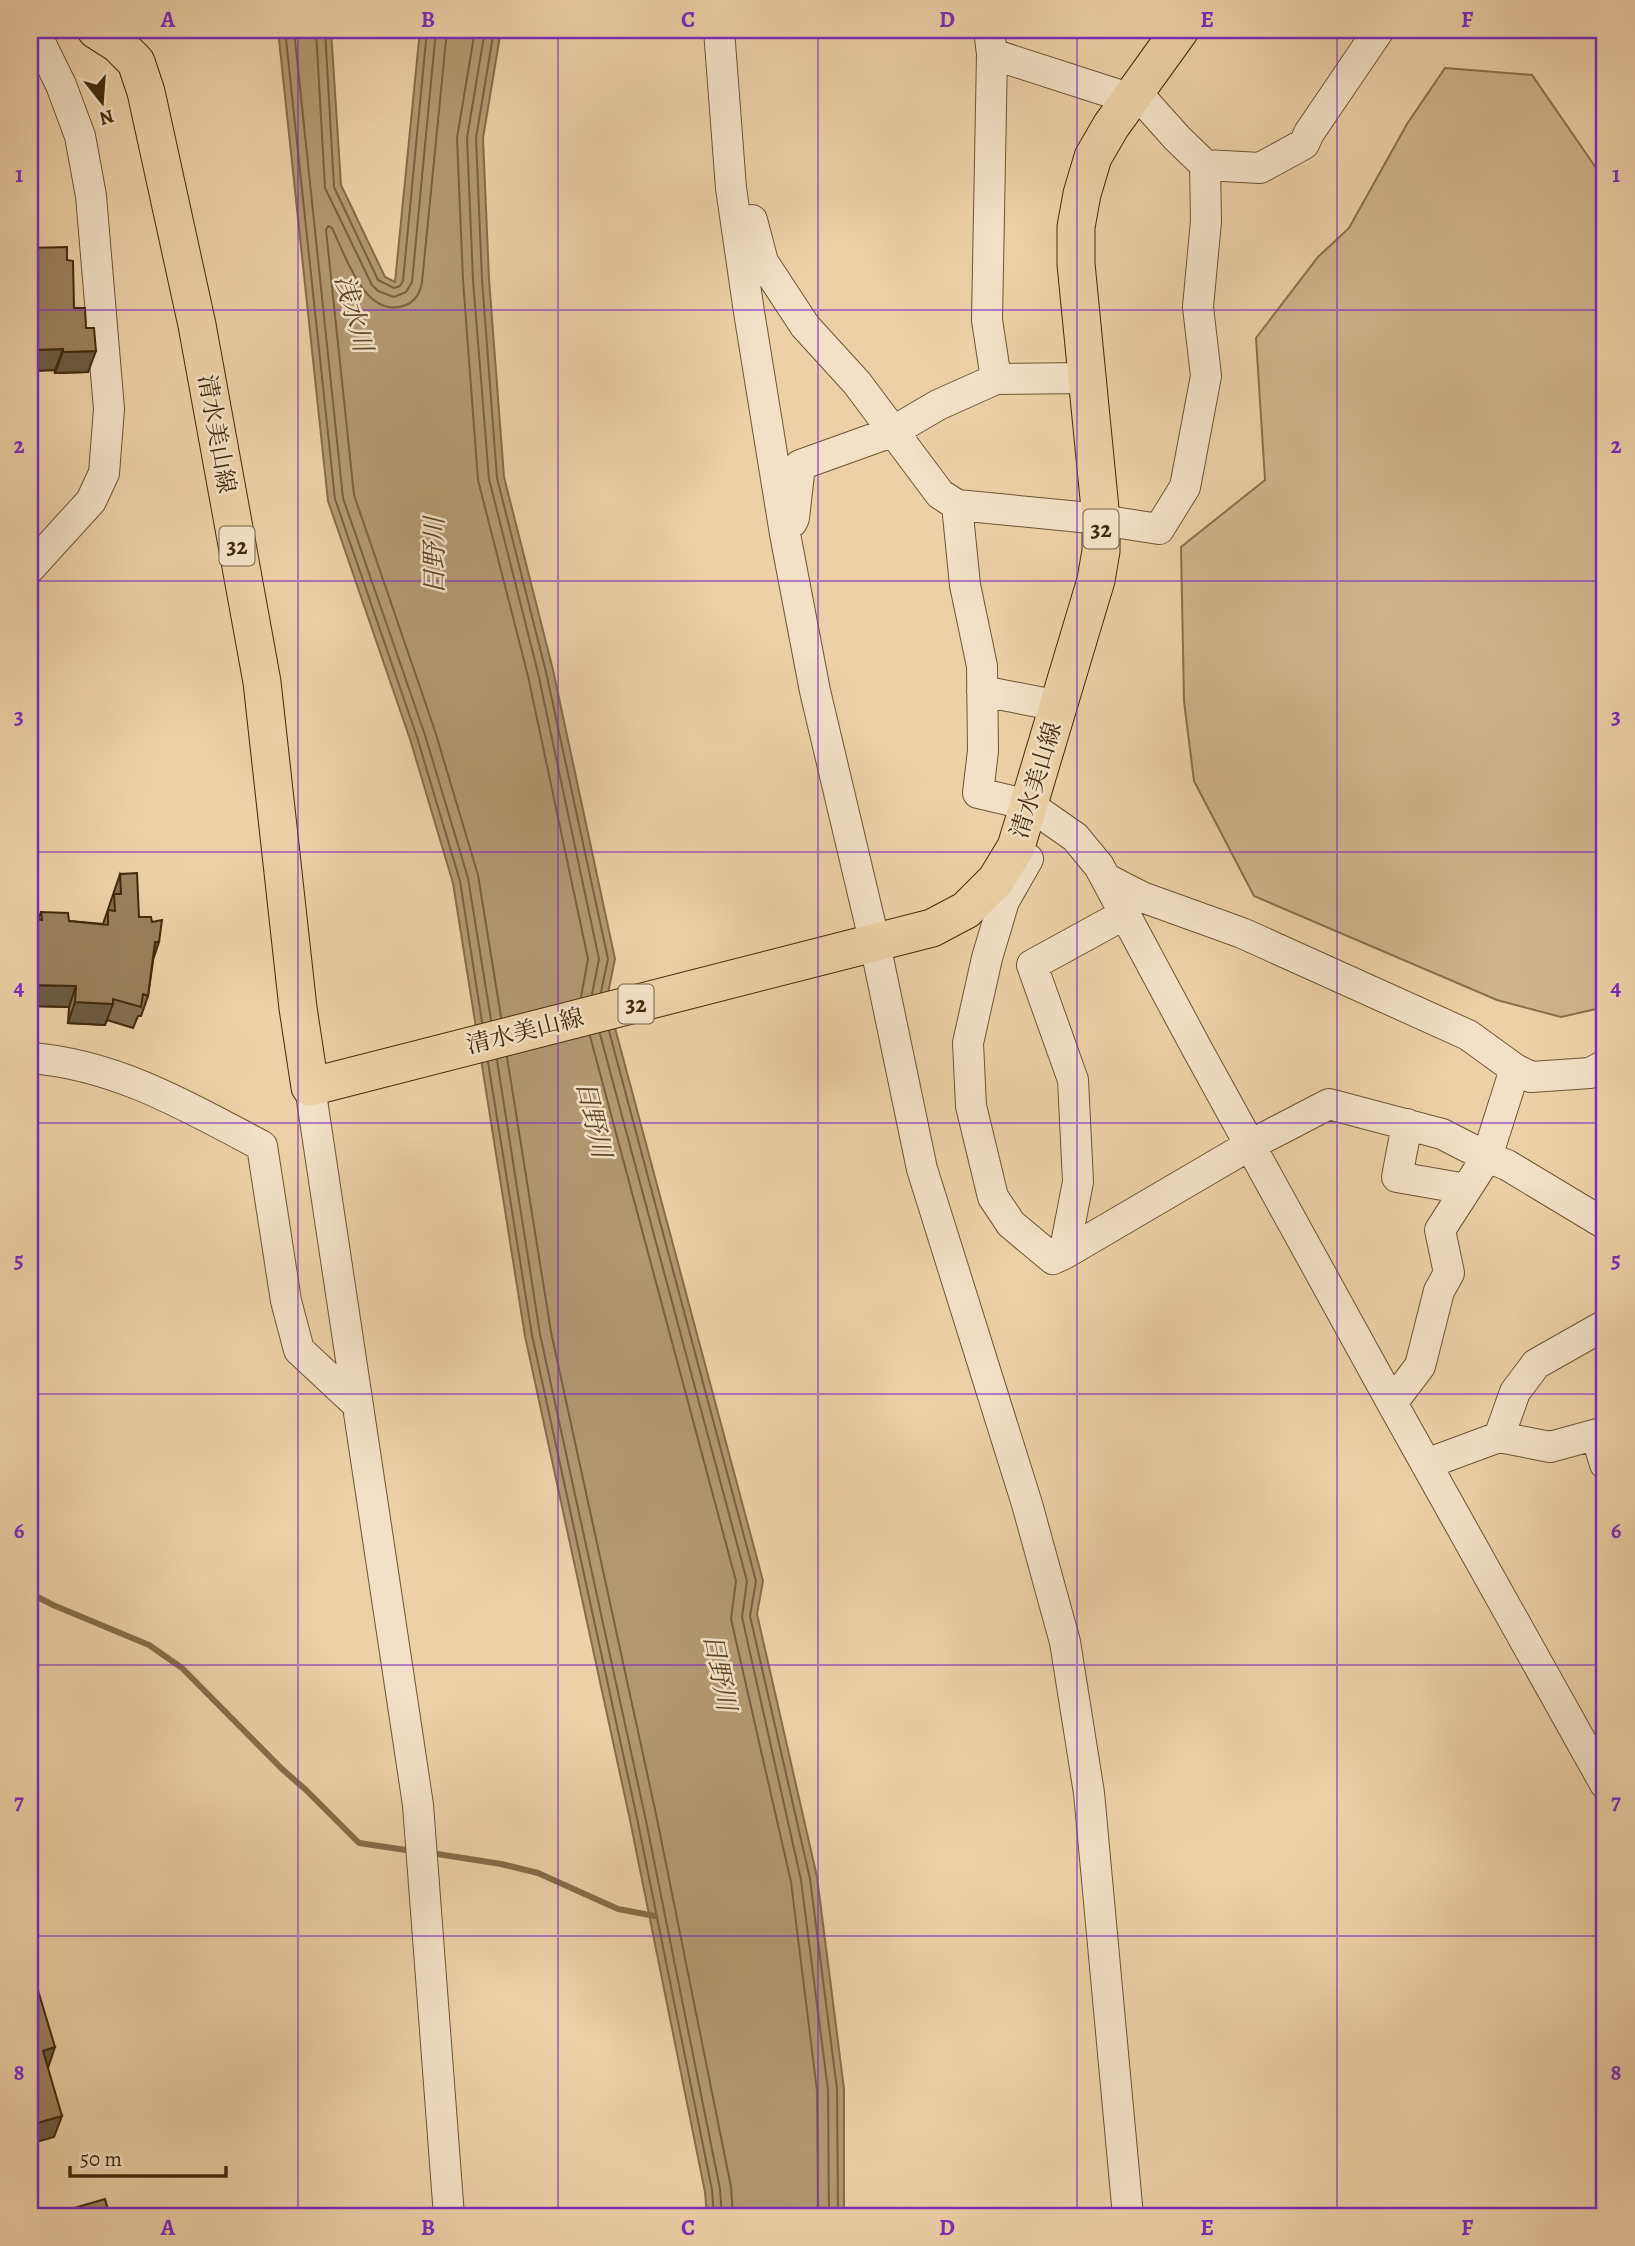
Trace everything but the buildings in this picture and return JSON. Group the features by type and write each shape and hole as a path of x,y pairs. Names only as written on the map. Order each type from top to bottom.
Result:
{"main road":[{"name":"清水美山線","path":"96,30 118,44 136,62 143,82 197,326 262,682 298,1008 310,1087 932,928 966,910 996,880 1016,847 1030,805 1096,580 1101,551 1104,520 1076,264 1076,227 1093,157 1131,96 1180,30"}],"street":[{"path":"30,568 91,502 104,473 109,409 91,196 80,136 61,85 34,30"},
{"path":"996,379 987,320 990,42 1116,94 1131,96 1205,165 1260,168 1304,144 1379,30"},
{"path":"720,31 731,188 786,534 866,946 922,1169 1027,1504 1065,1642 1089,1793 1128,2216"},
{"path":"731,188 746,195 763,262 805,326 857,383 940,494 957,506 1104,520 1159,529 1185,487 1206,376 1198,307 1206,221 1205,165"},
{"path":"786,534 794,518 800,465 892,432 938,405 996,379 1087,378"},
{"path":"957,506 965,584 982,666 983,751 978,793 1030,805 1075,837 1099,866 1426,1464 1593,1734 1605,1784"},
{"path":"982,691 1059,706"},
{"path":"1030,805 1037,835 1025,866 1004,901 987,958 968,1044 971,1106 993,1197 1011,1224 1053,1259 1250,1145 1329,1104 1442,1134 1507,1165 1605,1224"},
{"path":"1107,879 1142,897 1242,933 1468,1035 1515,1069 1531,1077 1590,1073 1605,1065"},
{"path":"1064,1254 1078,1182 1073,1080 1032,965 1125,914"},
{"path":"30,1058 59,1060 103,1072 160,1093 262,1146 286,1301 299,1350 358,1405"},
{"path":"1392,1403 1420,1366 1439,1291 1449,1273 1440,1230 1487,1157 1515,1069"},
{"path":"310,1087 418,1805 449,2216"},
{"path":"1407,1124 1397,1177 1466,1189"},
{"path":"1499,1437 1515,1392 1535,1364 1605,1325"},
{"path":"1426,1464 1499,1437 1550,1447 1601,1434 1605,1464"}],"shaded area":[{"path":"1445,68 1532,75 1605,181 1605,1007 1561,1017 1497,1000 1254,896 1194,781 1184,701 1181,547 1265,480 1256,338 1318,257 1349,228 1407,124"}],"water":[{"path":"278,30 331,30 341,185 385,277 395,282 420,30 501,30 483,138 489,279 504,477 553,670 615,959 607,998 763,1581 757,1614 817,1877 844,2089 844,2216 707,2216 705,2192 630,1820 525,1336 453,883 410,739 328,501"}],"waterway":[{"path":"30,1593 149,1645 182,1668 359,1843 413,1851"},
{"path":"431,1853 538,1873 618,1909 655,1916"}],"water label":[{"name":"浅水川","path":"354,313"},
{"name":"日野川","path":"434,556"},
{"name":"日野川","path":"594,1119"},
{"name":"日野川","path":"720,1672"}]}
